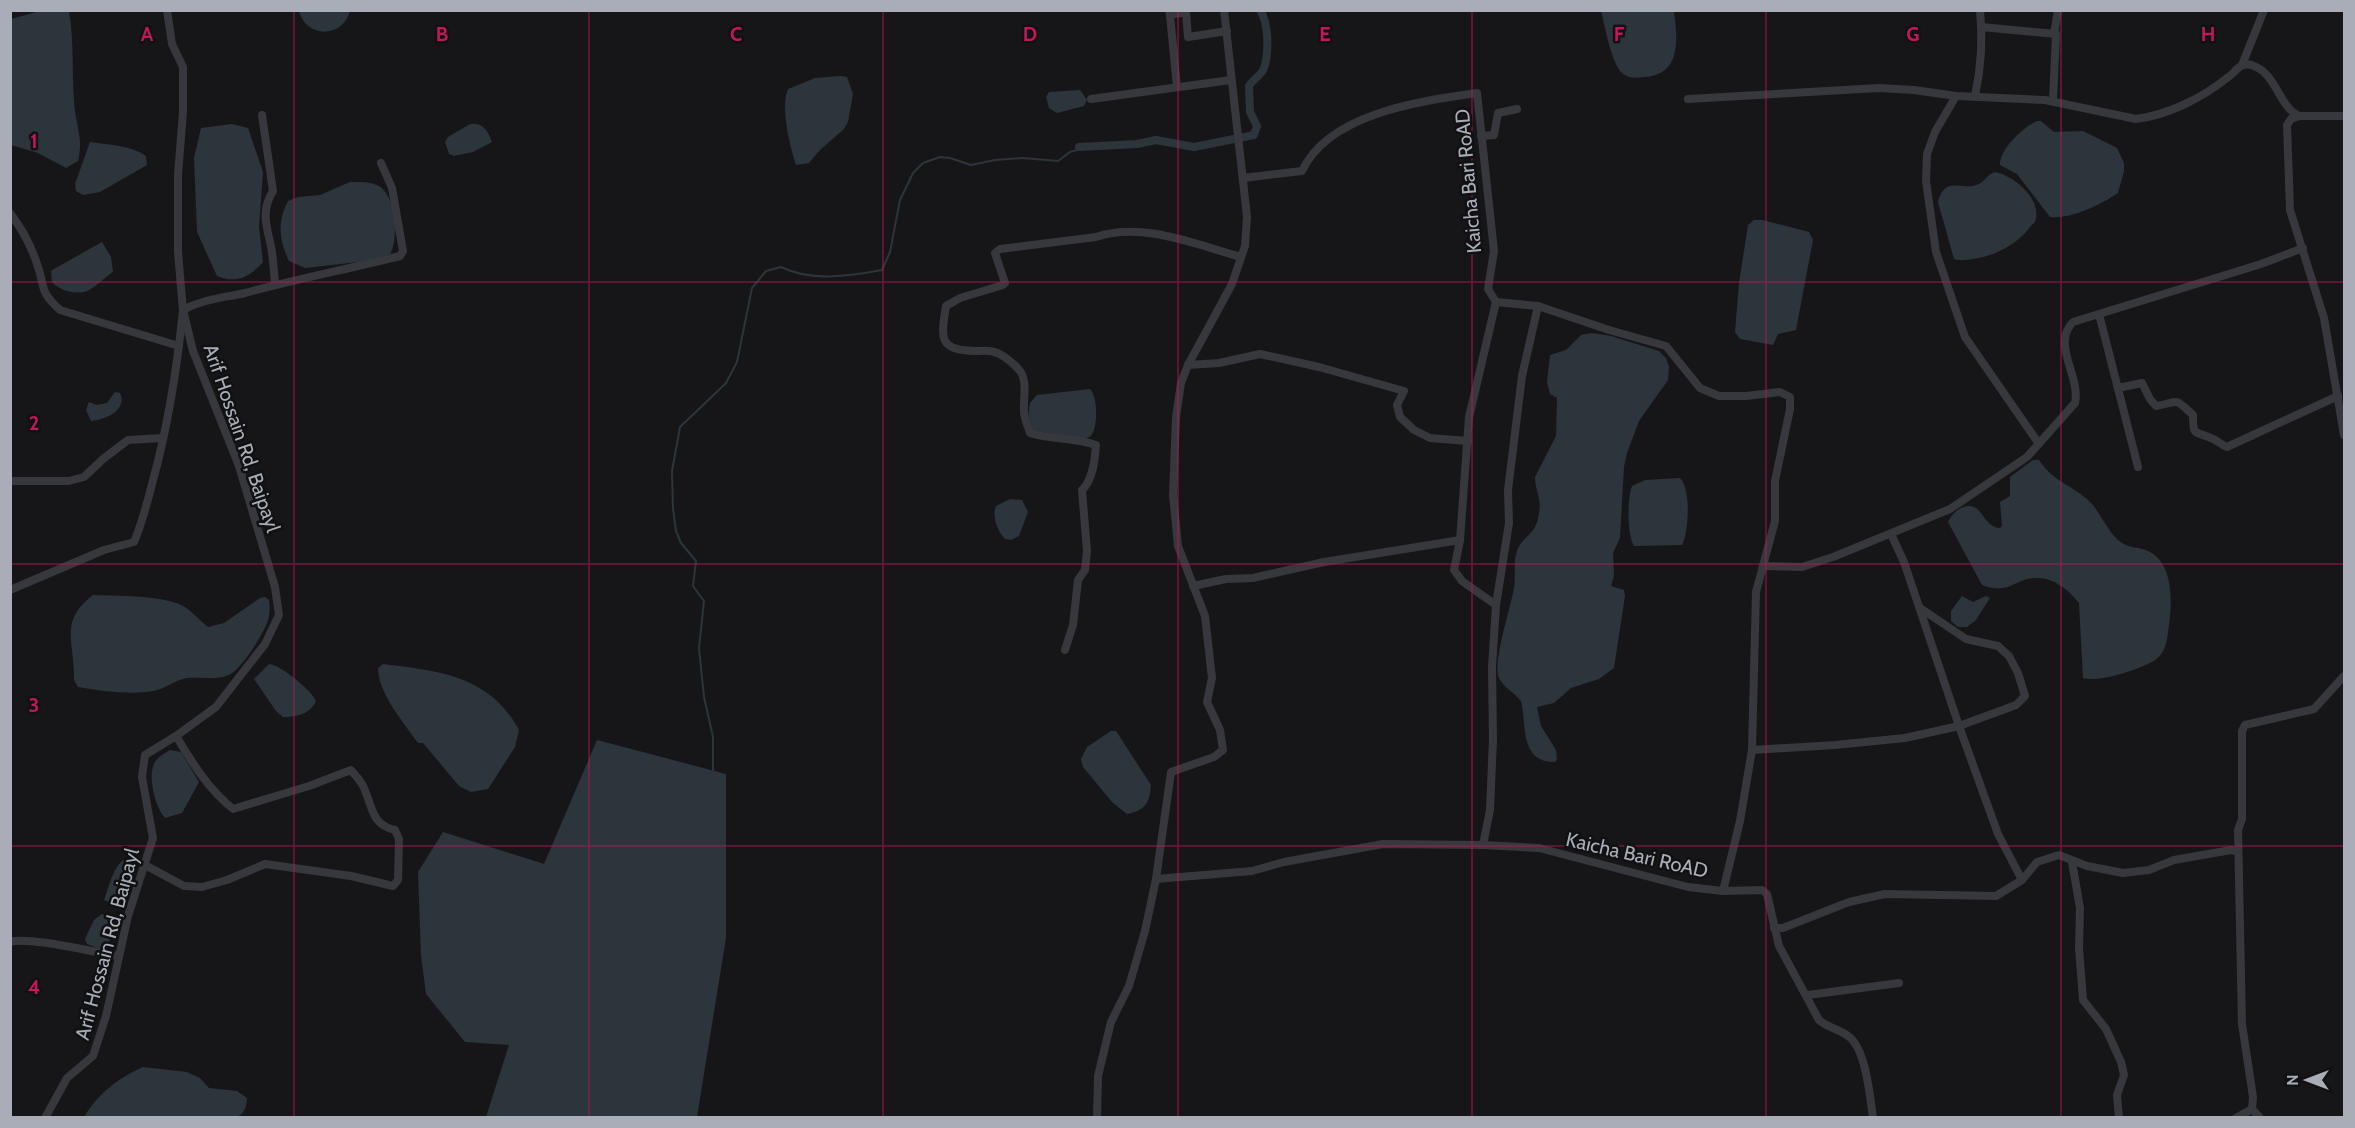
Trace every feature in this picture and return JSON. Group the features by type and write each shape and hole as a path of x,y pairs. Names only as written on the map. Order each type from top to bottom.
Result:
{"street":[{"name":"Arif Hossain Rd, Baipayl","path":"45,1118 67,1078 93,1056 106,1016 128,916 153,838 142,777 145,755 216,707 264,644 279,615 275,588 239,466 193,351 183,310 178,252 178,175 183,112 183,67 172,44 167,10"},
{"path":"1097,1118 1098,1076 1111,1022 1132,975 1145,931 1156,879 1171,772 1214,757 1223,750 1220,730 1207,702 1212,678 1205,616 1178,546 1173,495 1176,417 1181,383 1232,284 1245,246 1247,217 1224,10"},
{"path":"1975,96 1979,75 1980,10"},
{"path":"2053,101 2056,34 2054,34 2058,10"},
{"path":"2242,65 2264,10"},
{"path":"1177,87 1170,13 1186,12 1188,37 1227,31"},
{"path":"1981,27 2054,34"},
{"path":"1688,99 1879,88 1956,96 2053,101 2105,111 2126,118 2149,117 2201,96 2242,65 2251,64 2264,71 2292,113 2299,116"},
{"path":"1091,99 1231,80"},
{"name":"Kaicha Bari RoAD","path":"1156,879 1252,871 1284,862 1383,844 1483,845 1539,848 1688,887 1724,891 1740,821 1752,750 1756,592 1765,566 1775,521 1775,481 1790,409 1790,397 1780,392 1719,396 1700,388 1666,346 1538,306 1496,302 1488,289 1494,251 1477,93 1383,110 1339,133 1312,153 1302,171 1243,178"},
{"path":"1956,96 1935,132 1927,161 1926,181 1936,252 1965,337 2039,444"},
{"path":"1481,136 1494,135 1498,114 1517,109"},
{"path":"262,115 273,191 266,202 265,222 271,247 275,283"},
{"path":"2344,116 2299,116 2291,118 2287,125 2290,210 2324,318 2344,435"},
{"path":"10,590 104,550 134,542 143,517 163,438 183,310 198,302 400,256 403,251 392,188 381,163"},
{"path":"10,213 30,244 39,267 42,289 49,300 60,310 179,346"},
{"path":"1065,650 1073,625 1078,580 1085,570 1087,551 1082,490 1095,461 1096,445 1083,440 1046,438 1030,433 1024,413 1023,377 1020,371 994,352 968,351 947,345 943,336 946,306 960,298 1005,283 995,253 1000,249 1096,237 1108,233 1152,233 1241,257"},
{"path":"1765,566 1802,567 1891,534 1950,509 2027,457 2075,403 2078,392 2065,342 2068,327 2073,322 2261,264 2303,248"},
{"path":"1496,302 1469,417 1460,540 1454,570 1462,581 1496,605"},
{"path":"1483,845 1490,810 1491,667 1496,605 1509,523 1509,490 1522,376 1538,306"},
{"path":"2099,314 2138,467"},
{"path":"1188,366 1219,363 1260,354 1374,382 1404,392 1397,405 1400,417 1414,430 1430,438 1468,441"},
{"path":"2118,388 2142,383 2156,406 2169,400 2179,402 2193,415 2193,430 2197,435 2213,438 2221,445 2228,447 2338,396"},
{"path":"10,481 69,481 84,477 128,440 163,438"},
{"path":"1891,534 1904,562 1998,834 2022,880"},
{"path":"1193,586 1226,579 1253,578 1324,562 1460,540"},
{"path":"1752,750 1905,738 1959,726 2016,705 2025,696 2018,673 2009,656 1998,646 1966,639 1920,608"},
{"path":"2260,1118 2252,1109 2253,1097 2242,1024 2238,830 2242,819 2242,731 2246,725 2314,709 2344,676"},
{"path":"145,865 184,886 202,887 227,880 265,864 351,876 393,886 398,880 399,839 395,830 383,827 375,817 362,784 351,770 309,786 233,809 217,796 200,776 176,736"},
{"path":"1774,928 1783,928 1849,902 1885,894 1996,896 2022,880 2037,862 2059,855 2072,862 2123,873 2149,870 2174,860 2231,850 2238,852"},
{"path":"2072,862 2080,908 2079,948 2083,1000 2106,1029 2121,1062 2124,1075 2117,1095 2119,1118"},
{"path":"1724,891 1762,890 1767,894 1779,946 1808,995 1819,1020 1826,1026 1848,1035 1856,1043 1869,1084 1873,1118"},
{"path":"10,942 15,940 33,942 119,956"},
{"path":"1808,995 1899,983"},
{"path":"2236,1118 2252,1109"}],"shaded area":[{"path":"40,11 69,11 71,22 74,101 80,153 78,161 66,168 38,153 11,145 11,19"},
{"path":"299,11 350,11 340,26 324,32 309,27"},
{"path":"1601,11 1674,11 1675,53 1666,70 1657,75 1638,78 1622,73 1612,53"},
{"path":"847,77 853,94 848,122 844,129 809,163 796,165 785,116 788,89 815,78"},
{"path":"1080,90 1087,100 1084,106 1057,113 1049,108 1046,97 1049,92"},
{"path":"2041,121 2054,132 2083,131 2117,148 2124,163 2118,193 2076,213 2050,217 2017,174 2000,165 2003,153 2013,140 2025,128"},
{"path":"232,124 248,128 263,172 259,227 263,262 253,272 236,279 217,276 197,232 194,158 201,128"},
{"path":"470,124 478,124 484,128 492,142 473,152 454,156 449,154 445,142 448,137"},
{"path":"90,142 140,152 146,156 147,165 100,192 83,195 76,191 75,184"},
{"path":"1995,172 2011,178 2026,190 2035,205 2035,222 2017,241 1999,251 1973,259 1954,259 1938,202 1941,194 1945,188 1950,186 1979,184"},
{"path":"350,182 376,184 385,191 392,208 395,229 390,254 367,261 305,268 289,261 281,238 282,216 288,201 298,197 320,195"},
{"path":"1754,220 1809,232 1813,240 1796,330 1778,334 1773,345 1740,339 1735,332 1739,283 1748,225"},
{"path":"102,242 111,257 113,272 89,290 80,293 69,292 52,282 51,271"},
{"path":"1592,333 1611,336 1659,351 1666,358 1669,367 1668,380 1639,421 1624,467 1620,538 1613,553 1614,576 1611,586 1624,590 1625,596 1614,668 1599,679 1571,688 1554,703 1537,707 1541,726 1556,750 1555,762 1535,756 1530,749 1521,701 1499,678 1498,661 1514,588 1517,551 1535,527 1540,508 1535,477 1556,436 1557,398 1550,394 1547,382 1550,355 1566,350 1581,335"},
{"path":"1090,389 1095,399 1096,412 1095,426 1091,436 1085,439 1034,431 1029,410 1030,403 1037,395"},
{"path":"115,392 120,393 122,399 118,409 103,419 91,421 86,410 89,402 97,405 107,403"},
{"path":"2033,460 2039,460 2051,474 2091,503 2118,540 2128,546 2148,551 2163,564 2171,595 2168,633 2163,652 2149,664 2112,676 2097,679 2083,678 2079,603 2070,593 2060,585 2042,578 2029,579 1999,589 1982,585 1948,522 1957,511 1968,506 1974,507 1989,523 2000,528 2002,526 2000,502 2010,496 2010,477"},
{"path":"1680,478 1686,491 1688,510 1682,545 1634,546 1628,517 1632,486 1645,480"},
{"path":"1010,499 1022,500 1028,512 1019,536 1011,540 1005,539 1000,532 995,514 996,506"},
{"path":"93,595 139,597 174,602 186,608 208,627 224,623 260,598 265,597 269,600 270,609 268,620 251,652 229,675 214,678 187,678 157,690 125,693 78,687 74,680 72,624 75,614"},
{"path":"1962,596 1973,602 1986,596 1990,598 1976,620 1967,627 1958,627 1951,621 1951,611"},
{"path":"269,664 288,673 313,696 316,701 310,709 302,714 288,717 283,717 276,711 254,679"},
{"path":"383,664 443,673 461,679 493,697 507,712 519,730 515,747 488,789 471,792 459,786 423,743 418,743 382,687 378,668"},
{"path":"1111,731 1116,731 1151,785 1148,801 1133,813 1127,814 1112,802 1083,767 1081,759 1087,747"},
{"path":"597,740 726,774 726,938 697,1117 486,1117 509,1045 465,1042 426,994 421,956 418,872 443,832 544,864"},
{"path":"170,750 181,752 199,782 182,813 165,818 155,799 152,775 156,760"},
{"path":"125,859 132,865 122,902 116,905 104,900 114,872"},
{"path":"102,914 111,918 112,929 107,947 100,949 87,944 85,939 94,920"},
{"path":"143,1067 187,1072 200,1078 209,1088 237,1091 247,1098 246,1107 236,1117 84,1117 109,1087"}],"waterway":[{"path":"1079,147 1137,144 1156,140 1194,147 1254,135 1257,126 1250,112 1249,86 1263,70 1267,46 1267,30 1260,10"},
{"path":"713,772 713,737 704,697 699,648 704,601 693,586 696,561 681,543 676,531 672,471 680,427 726,383 737,362 752,288 766,271 781,267 805,275 818,276 844,276 882,270 890,252 900,200 913,173 923,163 940,157 971,165 1023,158 1058,161 1070,152 1097,144"}]}
